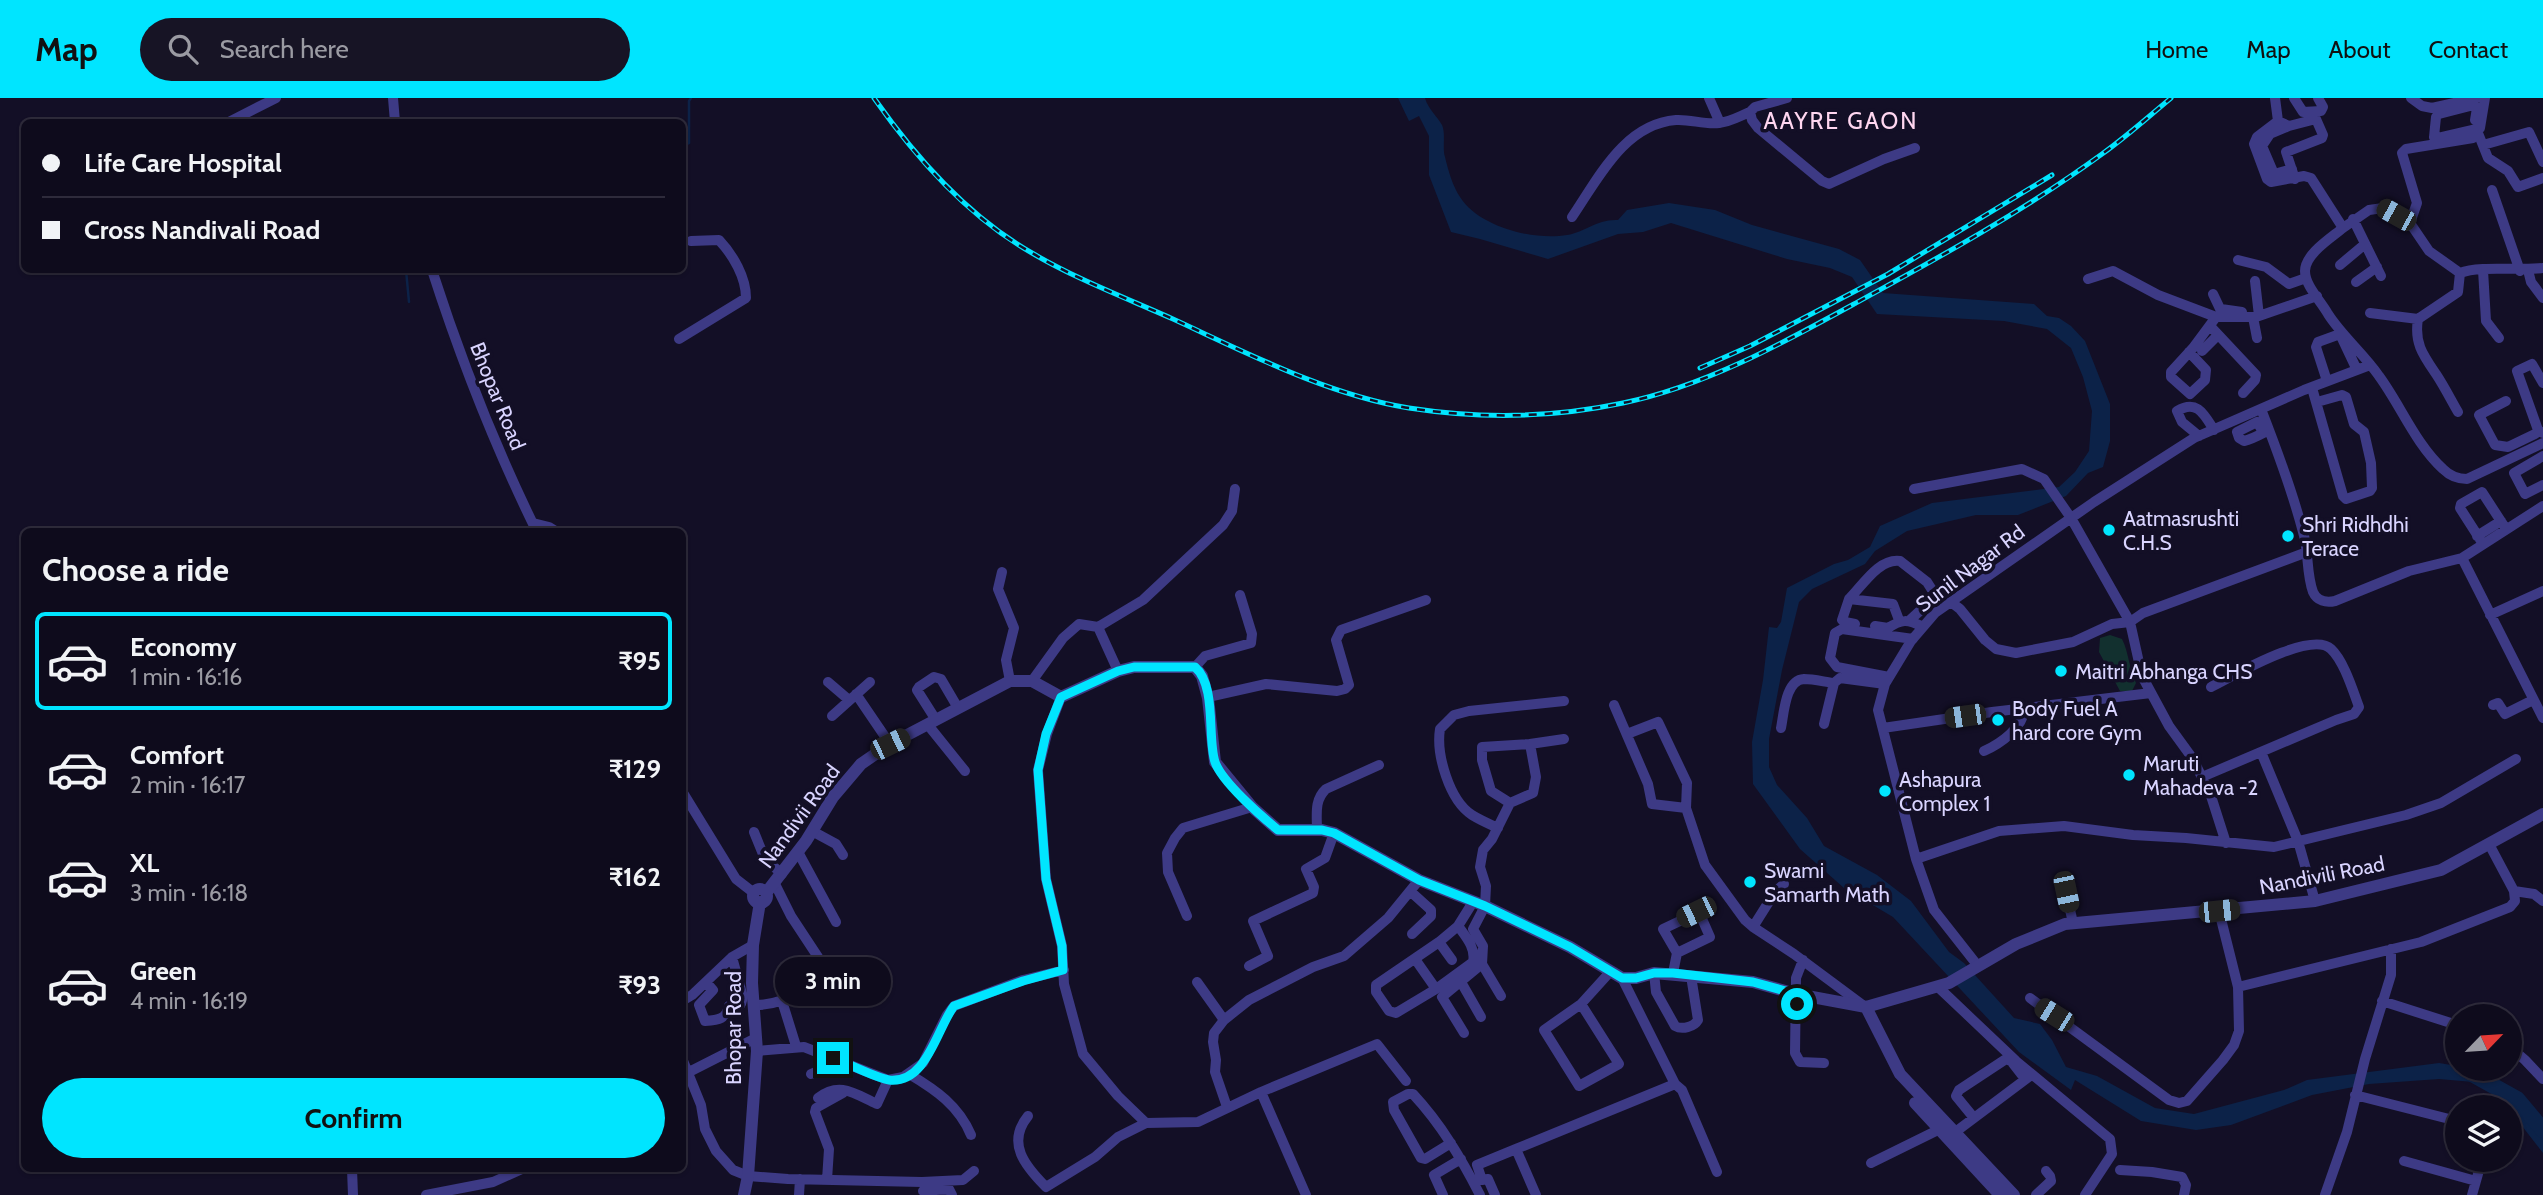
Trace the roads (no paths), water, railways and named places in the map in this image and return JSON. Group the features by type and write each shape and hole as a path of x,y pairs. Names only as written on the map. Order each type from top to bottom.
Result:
{"street":[{"path":"235,119 276,98"},
{"path":"393,98 395,119"},
{"path":"1709,98 1720,123"},
{"path":"1572,217 1606,167 1636,134 1653,125 1671,121 1720,123 1750,112 1755,107 1787,98"},
{"path":"2275,98 2284,124"},
{"path":"2294,98 2303,112 2322,111 2323,107 2318,98"},
{"path":"2411,98 2427,108 2476,98"},
{"path":"2410,223 2417,203 2402,156 2404,150 2467,140 2477,130 2485,98"},
{"path":"1750,112 1758,128 1829,184 1915,148"},
{"path":"2293,174 2286,152 2322,138 2316,119 2284,124 2257,137 2253,144 2267,179 2271,182 2293,174 2311,178 2343,228"},
{"path":"2477,130 2488,158 2508,171 2518,187 2543,178"},
{"path":"2483,145 2529,132 2543,162"},
{"path":"2491,190 2524,270 2543,298"},
{"path":"2460,273 2429,251 2410,223 2383,208 2369,210 2353,219 2309,260 2305,268 2306,278 2336,327 2348,337 2382,380 2411,428 2442,469 2459,479 2468,479 2510,452 2540,438"},
{"path":"2353,219 2379,271 2356,282"},
{"path":"679,340 746,298 746,285 719,240 691,241"},
{"path":"2340,262 2364,241"},
{"path":"2238,260 2266,267 2289,284 2306,278"},
{"path":"2460,273 2469,269 2543,268"},
{"path":"2483,270 2486,321 2499,338"},
{"path":"2088,279 2113,271 2158,295 2217,318 2257,314 2317,296"},
{"name":"Bhopar Road","path":"433,273 460,357 510,478 535,528"},
{"path":"2370,313 2418,319 2458,292 2460,273"},
{"path":"2255,281 2257,338"},
{"path":"2213,294 2218,335 2256,374 2255,380 2243,393"},
{"path":"2189,352 2217,318"},
{"path":"2418,319 2417,341 2421,354 2437,375 2458,412"},
{"path":"2328,381 2316,348 2318,342 2340,334 2357,370"},
{"path":"2202,351 2218,335"},
{"path":"2540,438 2517,370 2532,364 2543,383"},
{"name":"Sunil Nagar Rd","path":"1978,967 1934,910 1916,859 1878,710 1887,680 1913,639 1947,604 2071,518 2199,436 2370,365"},
{"path":"2312,387 2343,496 2346,499 2370,491 2371,463 2364,432 2354,424 2346,397 2342,395 2317,402"},
{"path":"2506,401 2479,415 2495,445 2510,452"},
{"path":"2199,436 2179,418 2177,411 2189,405 2201,411 2214,429"},
{"path":"2261,409 2266,431 2285,470 2305,536 2313,593 2320,600 2329,602 2409,571 2462,558 2480,540 2543,506"},
{"path":"2524,409 2540,438"},
{"path":"2189,428 2207,418"},
{"path":"2543,456 2514,473 2525,494 2543,485"},
{"path":"1914,489 2022,469 2044,479 2071,518 2130,622 2142,676 2169,726 2193,759 2211,796 2226,843"},
{"path":"1032,681 1074,627 1079,624 1098,627 1143,600 1223,525 1232,511 1235,489"},
{"path":"2480,540 2460,504 2482,492 2504,525"},
{"path":"1936,596 1904,620 1888,628 1842,620 1850,599 1881,565 1895,560 1927,582 1936,596 1960,609 1984,640 1996,649 2016,653 2073,642 2112,624 2130,622 2143,613 2307,552"},
{"path":"2462,558 2543,718"},
{"path":"1002,572 998,589 1014,628 1006,660 1010,681"},
{"path":"2490,615 2543,591"},
{"path":"1146,1123 1127,1106 1083,1054 1064,984 1062,946 1046,879 1038,770 1046,734 1061,697 1118,671 1134,667 1195,667 1205,656 1251,643 1252,634 1240,595"},
{"path":"1850,599 1893,604 1904,620 1923,627"},
{"path":"1208,696 1266,684 1345,690 1349,685 1336,640 1341,630 1426,600"},
{"path":"1098,627 1118,671"},
{"path":"1887,680 1836,667 1830,658 1835,633 1842,629 1913,639"},
{"path":"2202,777 2354,714 2359,707 2347,676 2330,648 2318,643 2291,648 2211,687"},
{"path":"1195,667 1202,676 1208,696 1215,762 1252,807 1278,830 1334,833 1419,880 1479,904 1570,947 1616,975 1636,978 1654,973 1673,973 1753,982 1796,994 1862,1006 1943,984 1978,967"},
{"path":"958,708 941,679 934,677 917,690 932,723 965,771"},
{"path":"1824,724 1834,683 1840,678 1887,680"},
{"path":"1781,728 1789,691 1795,683 1802,679 1834,683"},
{"path":"832,716 870,681"},
{"name":"Nandivii Road","path":"767,889 798,852 833,797 861,764 890,744 1010,681 1032,681 1061,697"},
{"path":"828,682 852,697 890,744"},
{"path":"1883,728 2151,693"},
{"path":"2493,705 2498,703 2505,714 2533,700"},
{"path":"1498,828 1471,815 1460,803 1440,756 1440,729 1454,715 1469,711 1564,701"},
{"path":"1614,705 1648,784 1652,804 1686,807"},
{"path":"1984,751 2000,744 2025,715 2025,708"},
{"path":"1627,734 1658,722 1687,783 1686,807 1704,865 1745,920 1803,960 1862,1006 1900,1074 2000,1195"},
{"path":"1510,803 1492,791 1482,760 1482,747 1564,739"},
{"path":"1479,904 1439,942 1376,985 1376,992 1389,1011 1396,1013 1473,962 1473,925 1486,886 1480,857 1510,803 1533,793 1536,777 1530,744"},
{"path":"2261,752 2298,841 2315,901"},
{"path":"1916,859 1999,831 2064,826 2274,847 2406,816 2441,803 2516,760"},
{"path":"1317,830 1317,803 1320,795 1326,789 1379,765"},
{"path":"686,797 736,878 767,889 791,916 818,957"},
{"path":"1187,916 1168,872 1167,853 1175,838 1183,828 1252,807"},
{"name":"Nandivili Road","path":"1978,967 2016,944 2073,923 2315,901 2441,870 2543,814"},
{"path":"812,831 836,845 843,855"},
{"path":"754,832 765,859 767,889"},
{"path":"1249,966 1268,956 1253,921 1313,893 1314,887 1306,869 1325,858 1334,833"},
{"path":"2238,987 2452,932 2510,907 2515,901 2514,891 2489,844"},
{"path":"798,852 836,922"},
{"path":"1227,1107 1215,1072 1213,1042 1214,1033 1224,1020 1249,1000 1313,967 1344,956 1388,918 1419,880"},
{"path":"1754,927 1784,884"},
{"name":"Bhopar Road","path":"744,1195 748,1176 756,1044 749,984 753,945 767,889"},
{"path":"1410,891 1431,910 1431,916 1412,934"},
{"path":"2514,891 2534,894 2543,901"},
{"path":"2066,892 2073,923"},
{"path":"2030,998 2169,1100 2179,1103 2187,1101 2234,1045 2239,1031 2238,987 2219,911"},
{"path":"1673,973 1677,953 1663,929 1699,912 1710,937 1677,953"},
{"path":"1458,926 1483,946 1482,964 1500,996"},
{"path":"1439,942 1452,960"},
{"path":"686,999 732,957 753,945"},
{"path":"2325,1195 2347,1132 2355,1094 2391,975 2392,949"},
{"path":"706,982 713,990 699,1005 705,1021 727,1015 729,1006 741,1004 743,997 732,957"},
{"path":"1415,959 1436,989"},
{"path":"1803,960 1796,978 1796,1059 1800,1062 1824,1063"},
{"path":"1464,1033 1442,1000 1443,995 1482,964"},
{"path":"689,1072 756,1044 796,1046 888,1080 909,1074 923,1063 954,1006 1063,970"},
{"path":"1654,973 1656,992 1675,1026 1681,1029 1697,1023 1698,1020 1691,976"},
{"path":"1581,1004 1619,1064 1579,1086 1544,1030 1616,975"},
{"path":"1616,975 1675,1084 1682,1090 1717,1172"},
{"path":"1197,982 1224,1020"},
{"path":"1461,982 1481,1017"},
{"path":"1943,984 2029,1076"},
{"path":"753,1005 765,1006 782,1001 810,987"},
{"path":"782,1001 796,1046"},
{"path":"2382,1002 2445,1021"},
{"path":"1028,1116 1018,1128 1018,1145 1024,1163 1046,1187 1095,1157 1118,1137 1146,1123 1198,1122 1261,1092 1377,1044 1406,1081"},
{"path":"2522,1057 2543,1079"},
{"path":"829,1090 816,1072 827,1067 833,1058"},
{"path":"1974,1118 1956,1096 1959,1090 2006,1059 2011,1061 2110,1139 2112,1154 2085,1195"},
{"path":"686,1066 701,1105 705,1129 716,1151 733,1170 748,1176 907,1182 923,1189 948,1189 952,1195"},
{"path":"909,1074 933,1088 957,1110 964,1117 971,1135"},
{"path":"1871,1163 1974,1118 2029,1076"},
{"path":"818,1098 829,1090 840,1088 877,1104 888,1080"},
{"path":"1495,1195 1488,1179 1482,1180 1477,1165 1675,1084"},
{"path":"1261,1092 1306,1195"},
{"path":"827,1180 828,1149 815,1112 816,1108 843,1093"},
{"path":"1451,1143 1423,1159 1394,1110 1393,1102 1413,1094 1432,1114 1451,1143 1461,1159 1480,1195"},
{"path":"2355,1094 2445,1118"},
{"path":"1946,1131 2014,1195"},
{"path":"1516,1149 1534,1194"},
{"path":"1443,1195 1434,1175 1461,1159"},
{"path":"2404,1161 2476,1181"},
{"path":"2120,1170 2182,1177 2186,1185 2184,1195"},
{"path":"923,1189 963,1181 974,1171"},
{"path":"2036,1195 2051,1181 2046,1171"},
{"path":"352,1172 353,1195"},
{"path":"431,1195 493,1182 515,1172"},
{"path":"2472,1195 2479,1172"},
{"path":"799,1195 800,1179"},
{"path":"907,1182 908,1195"}],"water":[{"path":"1398,98 1425,98 1442,125 1446,162 1460,197 1480,216 1508,230 1539,236 1567,235 1603,222 1618,220 1627,210 1669,203 1715,210 1752,225 1839,249 1860,260 1883,293 2034,304 2047,316 2059,318 2071,326 2085,341 2110,404 2110,441 2103,467 2088,473 2066,496 2018,515 1976,515 1907,531 1875,551 1865,564 1812,589 1799,602 1769,739 1769,767 1777,785 1807,818 1824,846 1877,875 1911,901 1949,952 1964,963 2014,1018 2040,1024 2066,1067 2097,1076 2155,1108 2194,1114 2284,1090 2307,1080 2439,1063 2445,1064 2445,1080 2369,1084 2312,1095 2231,1125 2196,1130 2141,1121 2075,1080 2071,1090 2019,1052 1893,917 1844,888 1800,849 1753,784 1752,742 1769,627 1777,628 1781,622 1787,588 1834,564 1848,560 1870,547 1880,526 1932,503 2059,487 2075,472 2089,451 2092,411 2083,377 2071,348 2047,329 2004,321 1877,314 1852,277 1830,268 1787,259 1671,223 1643,232 1618,234 1548,259 1451,232 1429,175 1429,136 1419,116 1409,121"},
{"path":"2473,1082 2496,1082 2509,1095 2498,1095"},
{"path":"2522,1111 2543,1136 2543,1153 2522,1126"}],"waterway":[{"path":"686,145 689,143 691,98"},
{"path":"406,273 409,302"},
{"path":"2486,1082 2517,1099 2543,1130"}],"railway":[{"path":"874,98 925,164 965,204 1008,238 1066,271 1318,383 1379,402 1409,408 1489,415 1570,412 1623,403 1683,386 1742,362 1917,269 2011,214 2102,154 2171,98"},
{"path":"1700,368 1750,346 1888,274 2052,175"}],"place":[{"name":"Aatmasrushti C.H.S","path":"2109,530"},
{"name":"Shri Ridhdhi Terace","path":"2288,536"},
{"name":"Maitri Abhanga CHS","path":"2061,671"},
{"name":"Body Fuel A hard core Gym","path":"1998,720"},
{"name":"Maruti Mahadeva -2","path":"2129,775"},
{"name":"Ashapura Complex 1","path":"1885,791"},
{"name":"Swami Samarth Math","path":"1750,882"}],"district":[{"name":"AAYRE GAON","path":"1841,121"}]}
